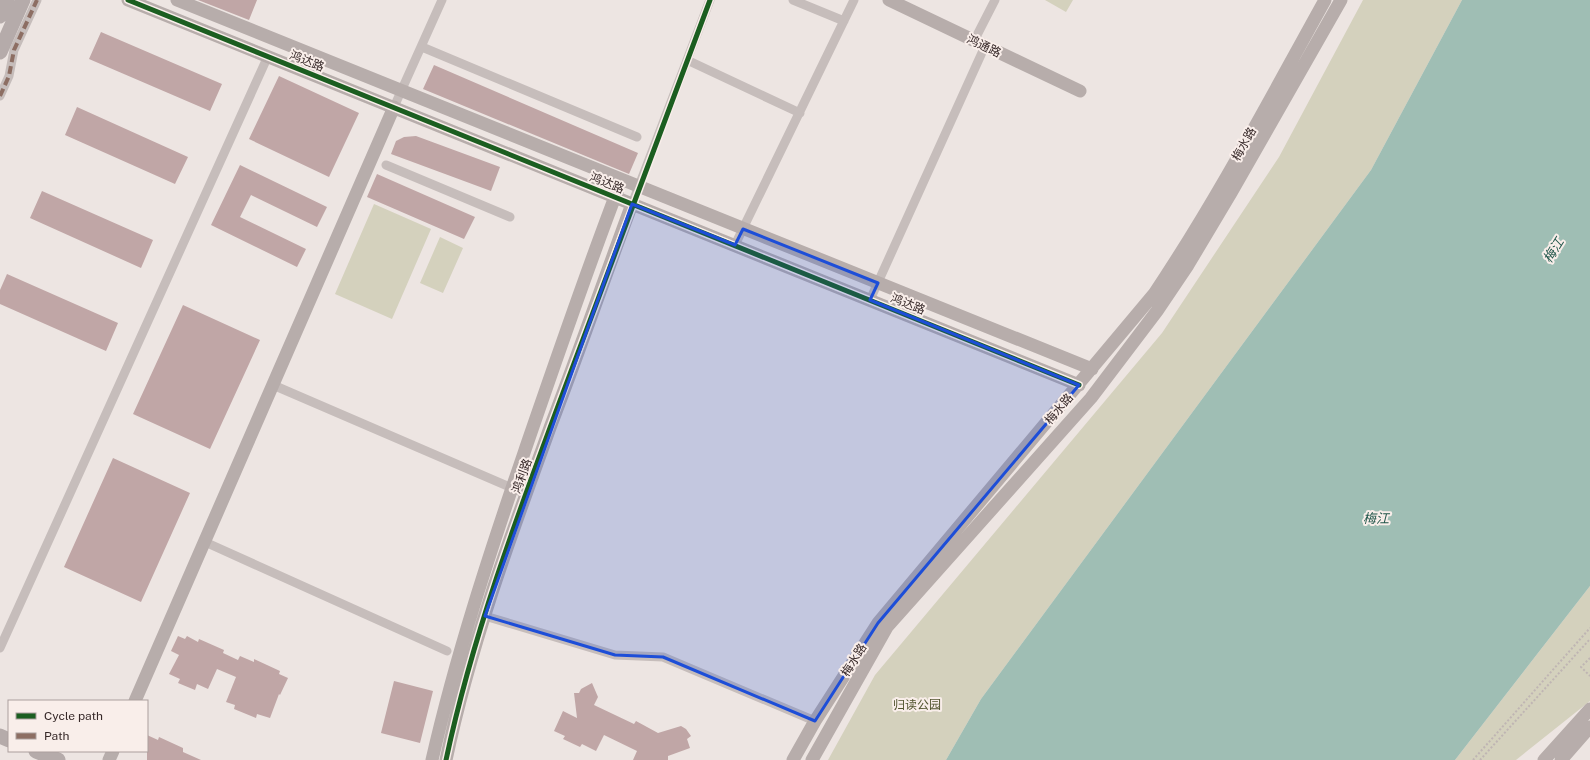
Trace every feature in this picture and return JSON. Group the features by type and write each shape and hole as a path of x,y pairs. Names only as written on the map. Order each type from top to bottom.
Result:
{"main road":[{"path":"0,16 7,0"},
{"path":"0,52 23,0"},
{"path":"38,752 58,760"}],"street":[{"path":"0,96 9,76 14,50 37,0"},
{"name":"鸿达路","path":"128,0 1079,385"},
{"name":"鸿达路","path":"177,0 1092,370"},
{"path":"135,700 442,0"},
{"path":"632,204 710,0"},
{"path":"793,0 844,21"},
{"path":"735,245 854,0"},
{"name":"鸿通路","path":"889,0 1080,91"},
{"path":"870,300 979,43 995,0"},
{"name":"梅水路","path":"793,760 815,721 878,623 1092,370 1154,294 1186,246 1325,0"},
{"name":"梅水路","path":"812,760 887,627 1091,398 1157,311 1188,265 1231,193 1341,0"},
{"path":"422,47 638,137"},
{"path":"0,648 268,56"},
{"path":"687,60 800,113"},
{"path":"386,165 510,217"},
{"name":"鸿利路","path":"432,760 468,623 512,488 622,180"},
{"name":"鸿利路","path":"446,760 453,728 485,616 526,494 632,204"},
{"path":"273,385 526,494"},
{"path":"205,542 447,651"},
{"path":"485,616 615,655 663,657 815,721"},
{"path":"1544,760 1590,708"},
{"path":"1562,760 1590,727"}],"path":[{"path":"1473,760 1590,628"},
{"path":"1480,760 1590,639"},
{"path":"1590,658 1581,667 1590,676"}],"highlighted area":[{"path":"632,204 735,245 743,229 878,283 870,300 1079,385 878,623 815,721 663,657 615,655 485,616"}],"green space":[{"path":"1045,0 1073,0 1066,12"},
{"name":"归读公园","path":"1363,0 1462,0 1371,170 981,699 946,760 828,760 875,675 1162,333 1279,157"},
{"path":"374,204 431,229 392,319 335,294"},
{"path":"440,237 463,248 443,293 420,283"},
{"path":"1590,586 1590,701 1516,760 1455,760"}],"water":[{"name":"梅江","path":"1462,0 1590,0 1590,586 1455,760 946,760 981,699 1371,170"}],"building":[{"path":"198,0 257,0 249,20"},
{"path":"101,32 222,84 210,111 89,59"},
{"path":"434,65 638,153 629,174 423,89"},
{"path":"279,76 359,113 329,177 249,139"},
{"path":"77,107 188,157 175,184 65,135"},
{"path":"416,136 500,167 491,191 391,154 396,141 404,137"},
{"path":"240,165 327,207 317,227 251,195 240,217 306,249 297,267 211,225"},
{"path":"377,174 475,217 464,239 367,197"},
{"path":"42,191 153,240 141,268 30,218"},
{"path":"7,274 118,323 106,351 0,304 0,290"},
{"path":"183,305 260,340 210,449 133,414"},
{"path":"113,458 190,493 141,602 64,567"},
{"path":"178,636 185,639 187,636 198,642 199,639 224,650 223,653 238,660 240,656 254,662 254,659 280,671 279,674 288,678 280,695 279,694 270,718 257,714 256,718 234,709 235,705 226,702 236,677 217,669 208,689 197,684 195,690 178,683 180,679 169,674 179,655 171,651"},
{"path":"394,681 433,691 420,743 381,733"},
{"path":"592,683 598,697 594,705 634,724 636,721 658,733 681,726 686,729 691,736 687,739 690,748 668,756 668,760 633,760 637,751 604,735 596,751 582,744 580,747 563,739 565,736 554,731 563,711 577,718 574,693 579,693 581,689"},
{"path":"148,735 158,740 159,737 183,748 183,752 201,760 147,760"}],"marked path":[{"path":"0,96 9,76 14,50 37,0"}],"cycle path":[{"path":"128,0 1079,385"},
{"path":"446,760 457,713 483,619 498,573 530,481 710,0"}]}
